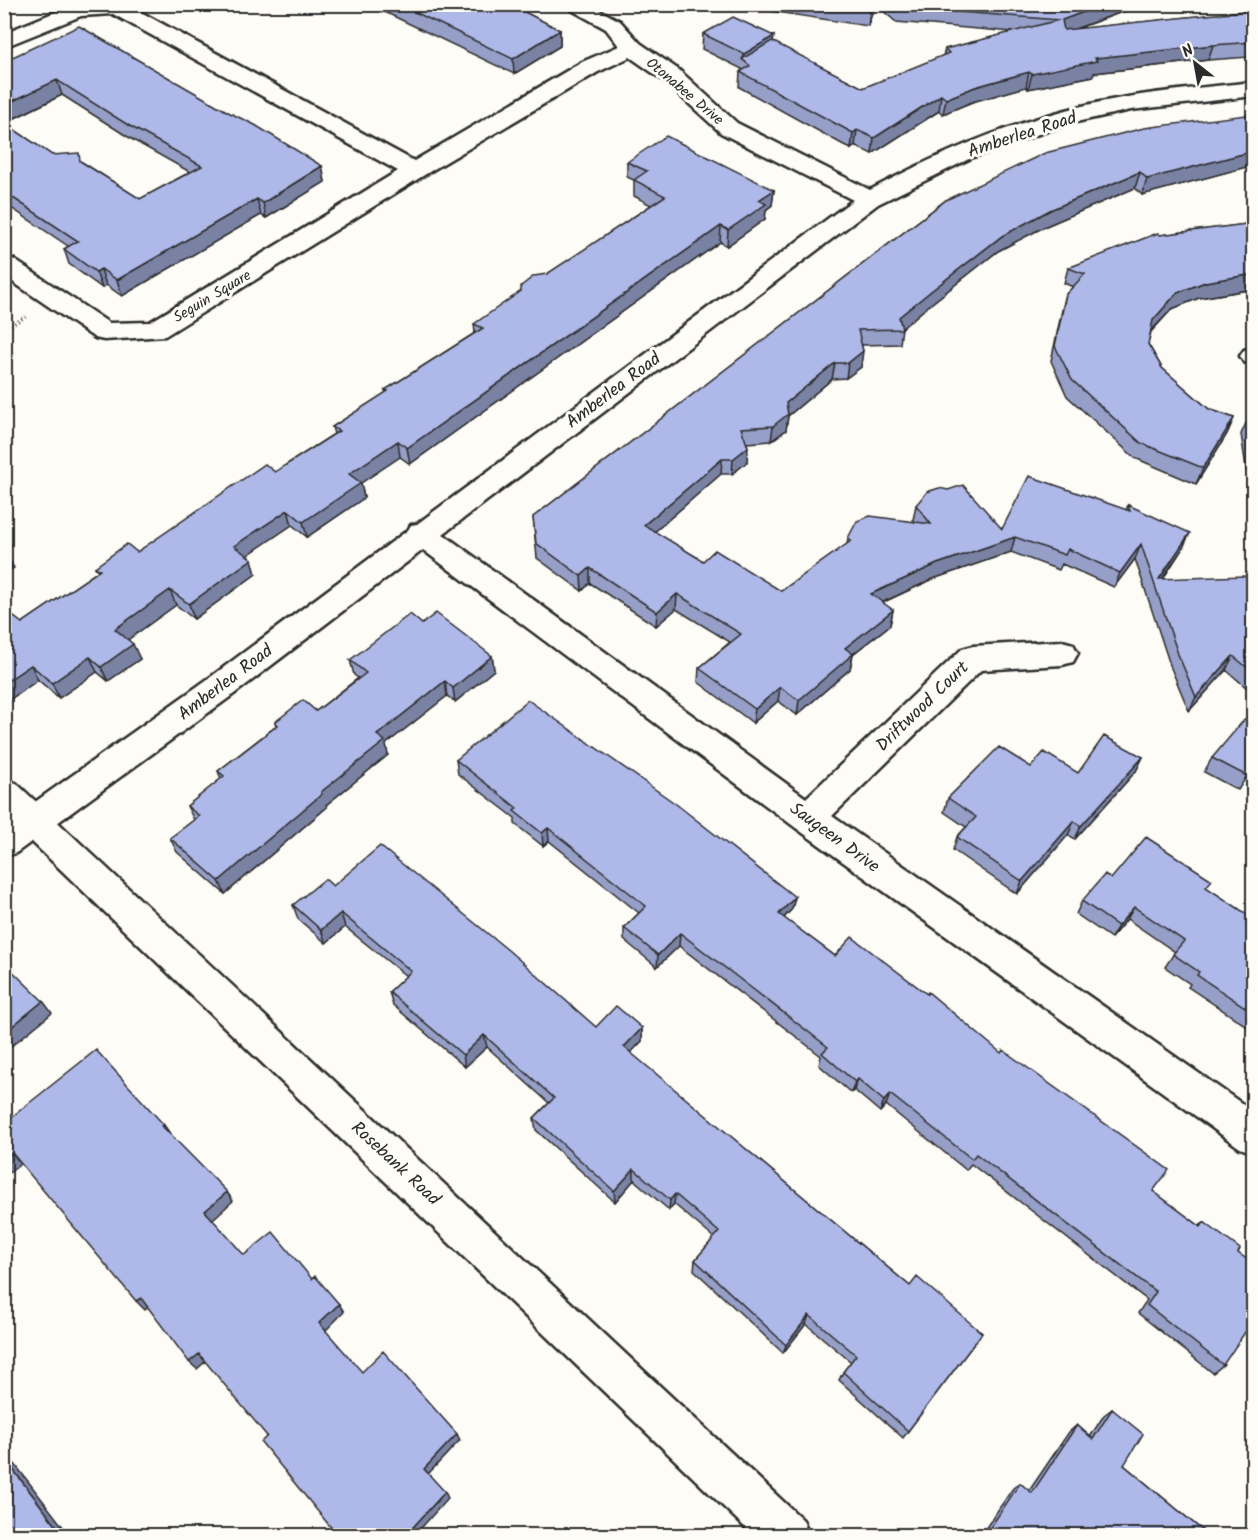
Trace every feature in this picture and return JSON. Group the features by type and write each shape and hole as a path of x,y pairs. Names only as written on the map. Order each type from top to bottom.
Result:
{"street":[{"name":"Otonabee Drive","path":"571,4 613,25 632,48 671,75 729,128 870,199"},
{"path":"4,41 78,10 117,8 415,171"},
{"name":"Seguin Square","path":"4,264 104,332 156,330 590,67 632,48"},
{"name":"Amberlea Road","path":"20,833 89,786 421,533 870,199 926,169 983,144 1061,118 1165,99 1254,90"},
{"name":"Saugeen Drive","path":"421,533 808,818 1254,1136"},
{"name":"Driftwood Court","path":"808,818 973,658 1062,653"},
{"name":"Rosebank Road","path":"4,793 20,833 787,1536"}],"building":[{"path":"398,4 509,4 560,30 513,59"},
{"path":"828,4 872,4 870,11"},
{"path":"896,4 1105,4 1062,20 1064,30 1254,10 1254,42 1095,58 1097,61 1032,74 1029,72 975,87 946,99 941,95 874,138 857,130 853,133 740,72 750,66 742,59 772,41 863,88 949,53 945,49 1059,20 898,7"},
{"path":"733,17 774,36 744,54 703,34"},
{"path":"79,26 255,125 322,166 263,203 257,199 117,280 101,269 96,272 64,249 78,241 4,192 4,123 52,155 79,153 80,161 140,199 202,166 128,125 57,80 4,105 4,61"},
{"path":"1254,114 1254,151 1147,179 1140,172 1050,210 1002,236 931,291 899,317 902,329 858,330 863,351 848,363 835,363 786,403 788,414 773,426 741,428 748,447 733,459 722,459 644,525 703,561 715,550 781,591 851,541 848,538 857,521 870,516 931,524 916,505 927,492 939,488 948,490 963,485 1002,529 1029,476 1130,511 1128,505 1190,533 1159,579 1245,576 1254,597 1254,673 1233,656 1196,697 1178,654 1141,544 1120,573 1068,549 1065,555 1015,537 937,564 871,594 893,610 845,648 853,654 799,700 780,687 755,709 699,668 741,634 677,594 657,612 590,568 581,576 536,543 533,517 946,200 1045,153 1144,128"},
{"path":"666,136 774,190 759,200 766,204 728,230 721,226 407,448 398,441 349,474 361,483 303,522 288,510 234,546 252,559 189,604 170,590 115,629 133,644 101,667 90,657 52,683 31,665 4,683 4,623 14,617 22,623 100,570 95,567 127,544 137,552 265,464 275,472 339,431 332,427 388,391 385,390 483,328 474,324 521,291 521,286 534,276 547,274 665,196 634,180 647,171 627,162"},
{"path":"1254,223 1254,274 1205,282 1177,293 1153,320 1148,344 1162,368 1209,409 1234,418 1203,468 1141,443 1072,380 1055,346 1066,294 1085,274 1068,268 1158,233 1160,235"},
{"path":"1248,419 1254,419 1254,458"},
{"path":"436,613 492,656 453,688 445,681 377,735 385,741 321,792 322,794 219,881 170,838 199,816 187,806 224,776 218,771 278,725 275,722 303,700 316,711 366,673 350,660 410,614 422,624"},
{"path":"528,700 676,804 795,897 779,914 835,956 852,937 927,994 928,992 1001,1053 1003,1050 1169,1170 1153,1191 1201,1227 1204,1222 1240,1249 1238,1253 1254,1264 1254,1319 1223,1365 1147,1305 1156,1292 976,1154 972,1159 890,1094 884,1101 858,1079 855,1082 822,1053 828,1047 680,933 658,955 624,928 646,906 548,828 542,833 514,811 517,808 456,760"},
{"path":"1254,708 1254,765 1247,776 1212,758"},
{"path":"1104,736 1143,757 1081,826 1074,821 1022,881 957,837 976,817 948,798 999,747 1031,767 1044,752 1078,773"},
{"path":"1146,837 1212,880 1206,887 1254,919 1254,1013 1197,975 1199,972 1173,954 1184,941 1134,907 1118,926 1082,901 1105,874 1111,879"},
{"path":"380,846 508,950 596,1027 616,1006 642,1028 624,1047 910,1286 917,1277 982,1333 908,1431 843,1372 856,1355 809,1315 786,1345 695,1260 719,1232 675,1194 670,1200 634,1169 614,1191 534,1118 554,1098 484,1035 463,1055 389,992 411,971 341,913 321,930 293,905 325,879 333,886"},
{"path":"4,963 43,1001 4,1033"},
{"path":"96,1050 164,1125 162,1126 227,1192 205,1211 244,1255 273,1232 312,1279 315,1276 339,1304 319,1323 362,1372 383,1351 457,1434 424,1469 445,1492 405,1536 338,1536 261,1442 267,1436 199,1354 189,1362 141,1298 136,1301 12,1153 4,1159 4,1123"},
{"path":"1112,1409 1143,1434 1124,1465 1209,1536 999,1536 990,1528 1020,1483 1032,1493 1077,1425 1093,1439"},
{"path":"4,1458 64,1536 4,1536"}]}
